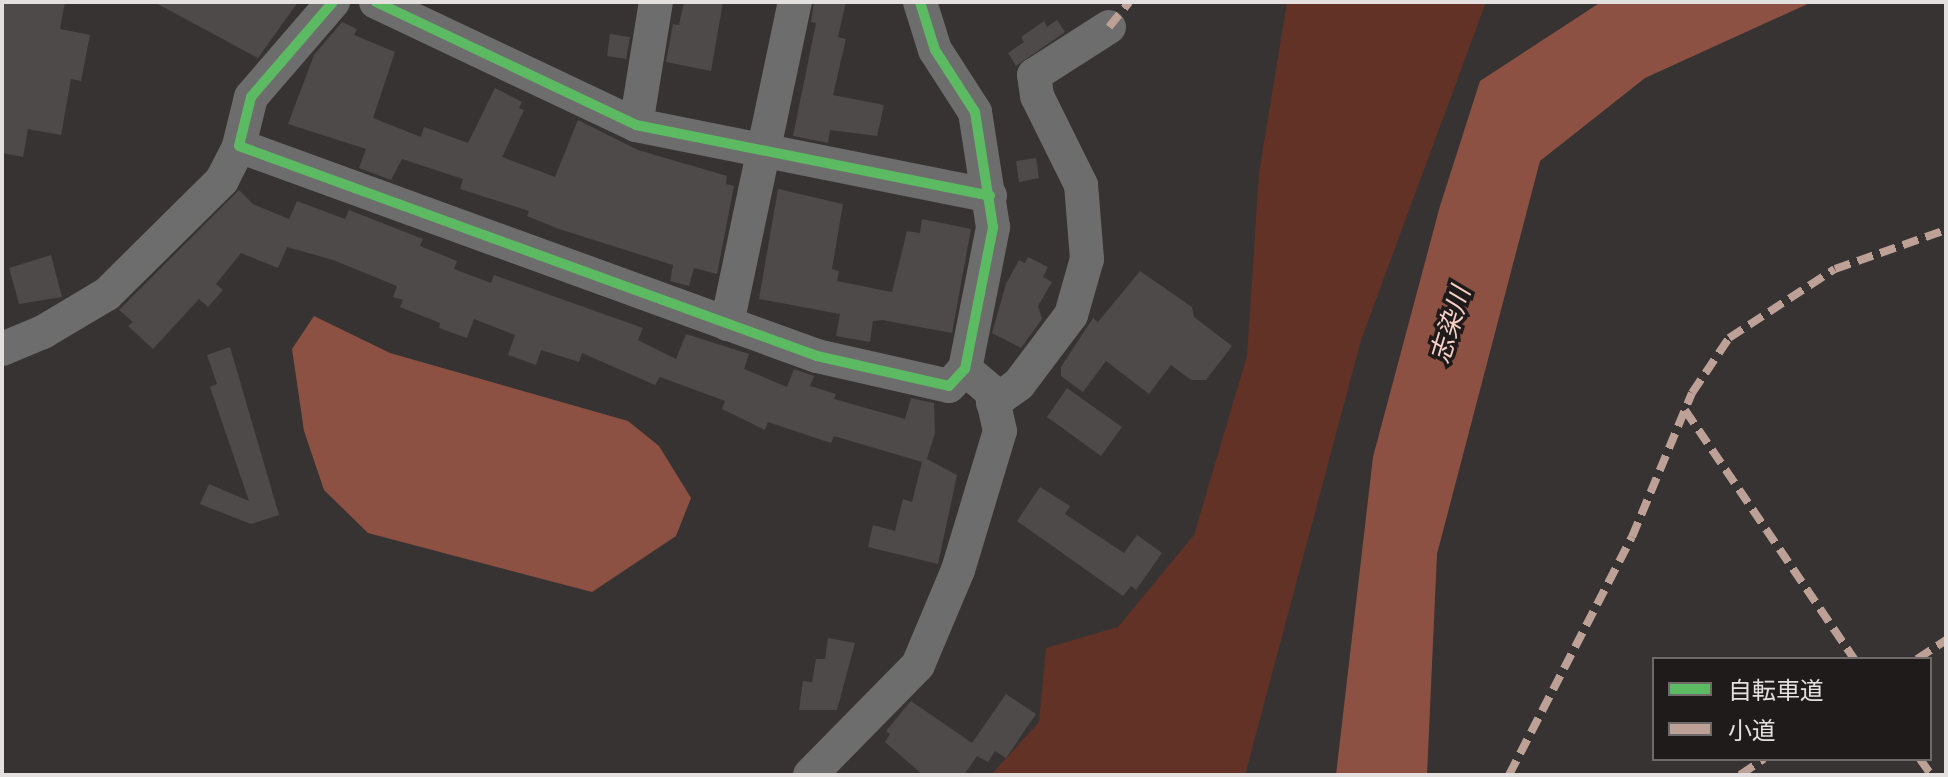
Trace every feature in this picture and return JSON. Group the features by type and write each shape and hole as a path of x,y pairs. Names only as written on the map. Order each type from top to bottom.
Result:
{"street":[{"path":"2,349 43,332 107,294 222,180 239,146 251,97 333,2"},
{"path":"376,2 636,125 990,196"},
{"path":"636,125 656,2"},
{"path":"727,324 795,2"},
{"path":"239,146 817,356 949,386 965,369 993,227 975,112 935,50 920,2"},
{"path":"993,403 1019,384 1071,315 1087,259 1088,219 1081,185 1037,96 1034,75 1109,27"},
{"path":"810,775 918,665 958,570 1000,431 991,391 965,369"}],"shaded area":[{"path":"1287,2 1486,2 1361,340 1245,775 991,775 1039,722 1046,648 1118,627 1194,535 1247,356 1259,173"}],"water":[{"name":"志染川","path":"1601,2 1812,2 1645,78 1540,161 1437,554 1427,775 1336,775 1373,457 1440,206 1480,81"},
{"path":"314,316 390,353 628,421 659,446 691,498 676,536 592,592 368,533 324,490 304,431 292,349"}],"building":[{"path":"2,2 65,2 60,29 90,35 81,81 71,79 61,135 28,129 23,157 2,153"},
{"path":"154,2 298,2 258,58"},
{"path":"684,2 723,2 711,71 666,62 673,24 679,25"},
{"path":"814,2 846,2 838,37 846,39 833,95 884,105 877,136 830,130 828,143 793,136 816,23 811,22"},
{"path":"1057,20 1065,32 1016,66 1008,53 1024,42 1021,37 1044,21 1047,27"},
{"path":"342,22 357,29 354,35 395,52 373,118 421,137 424,127 468,143 495,88 522,102 519,108 524,110 502,157 555,177 578,120 638,150 727,176 726,184 734,186 717,274 694,268 689,286 670,281 673,265 559,229 527,216 529,211 460,189 463,179 402,159 391,180 359,168 366,149 288,124 314,55"},
{"path":"610,34 630,37 626,59 607,56"},
{"path":"1036,158 1039,178 1019,182 1016,161"},
{"path":"778,189 843,204 832,269 839,271 837,281 892,292 907,231 920,233 922,219 971,229 952,333 882,320 873,321 870,342 836,336 840,314 759,299"},
{"path":"239,190 253,204 289,219 297,201 345,219 349,210 423,239 420,246 457,261 454,269 491,283 494,275 643,328 638,340 676,359 686,334 749,354 744,369 787,387 794,369 814,376 810,386 836,394 834,399 905,419 911,398 934,403 935,433 927,459 957,475 938,564 868,547 873,525 895,531 903,499 912,502 922,462 834,436 831,443 768,422 765,430 722,409 725,401 660,377 655,385 582,353 579,362 541,350 536,365 508,355 515,335 474,319 467,338 439,328 440,323 400,307 403,300 393,297 397,286 333,260 287,247 278,268 241,253 216,284 223,290 208,307 199,299 153,349 128,326 133,322 119,310"},
{"path":"51,255 62,297 19,304 9,268"},
{"path":"1028,257 1048,267 1043,277 1052,282 1038,306 1042,319 1021,348 992,333 1006,284 1019,260 1025,263"},
{"path":"1140,271 1192,307 1194,317 1232,346 1206,380 1191,380 1171,365 1149,394 1106,361 1083,392 1061,376 1061,367 1093,318 1098,322"},
{"path":"230,347 279,515 251,524 200,504 209,484 249,501 210,387 217,384 207,355"},
{"path":"1067,388 1122,427 1101,456 1047,417"},
{"path":"1040,487 1070,506 1065,514 1124,553 1137,535 1162,553 1136,590 1131,586 1123,596 1017,521"},
{"path":"828,638 855,643 837,710 799,710 803,681 812,682 816,659 825,659"},
{"path":"1006,694 1036,714 1006,758 995,751 988,762 977,756 964,775 923,775 885,742 890,734 886,731 911,701 972,743"}],"marked path":[{"path":"1109,27 1129,2"},
{"path":"1509,775 1632,537 1692,393 1729,338 1835,269 1946,230"},
{"path":"1685,410 1853,657"},
{"path":"1920,657 1946,640"},
{"path":"1740,775 1761,761"},
{"path":"1921,761 1931,775"}],"cycle path":[{"path":"333,2 251,97 239,146 817,356 949,386 965,369 993,227 975,112 935,50 920,2"},
{"path":"376,2 636,125 990,196"}]}
